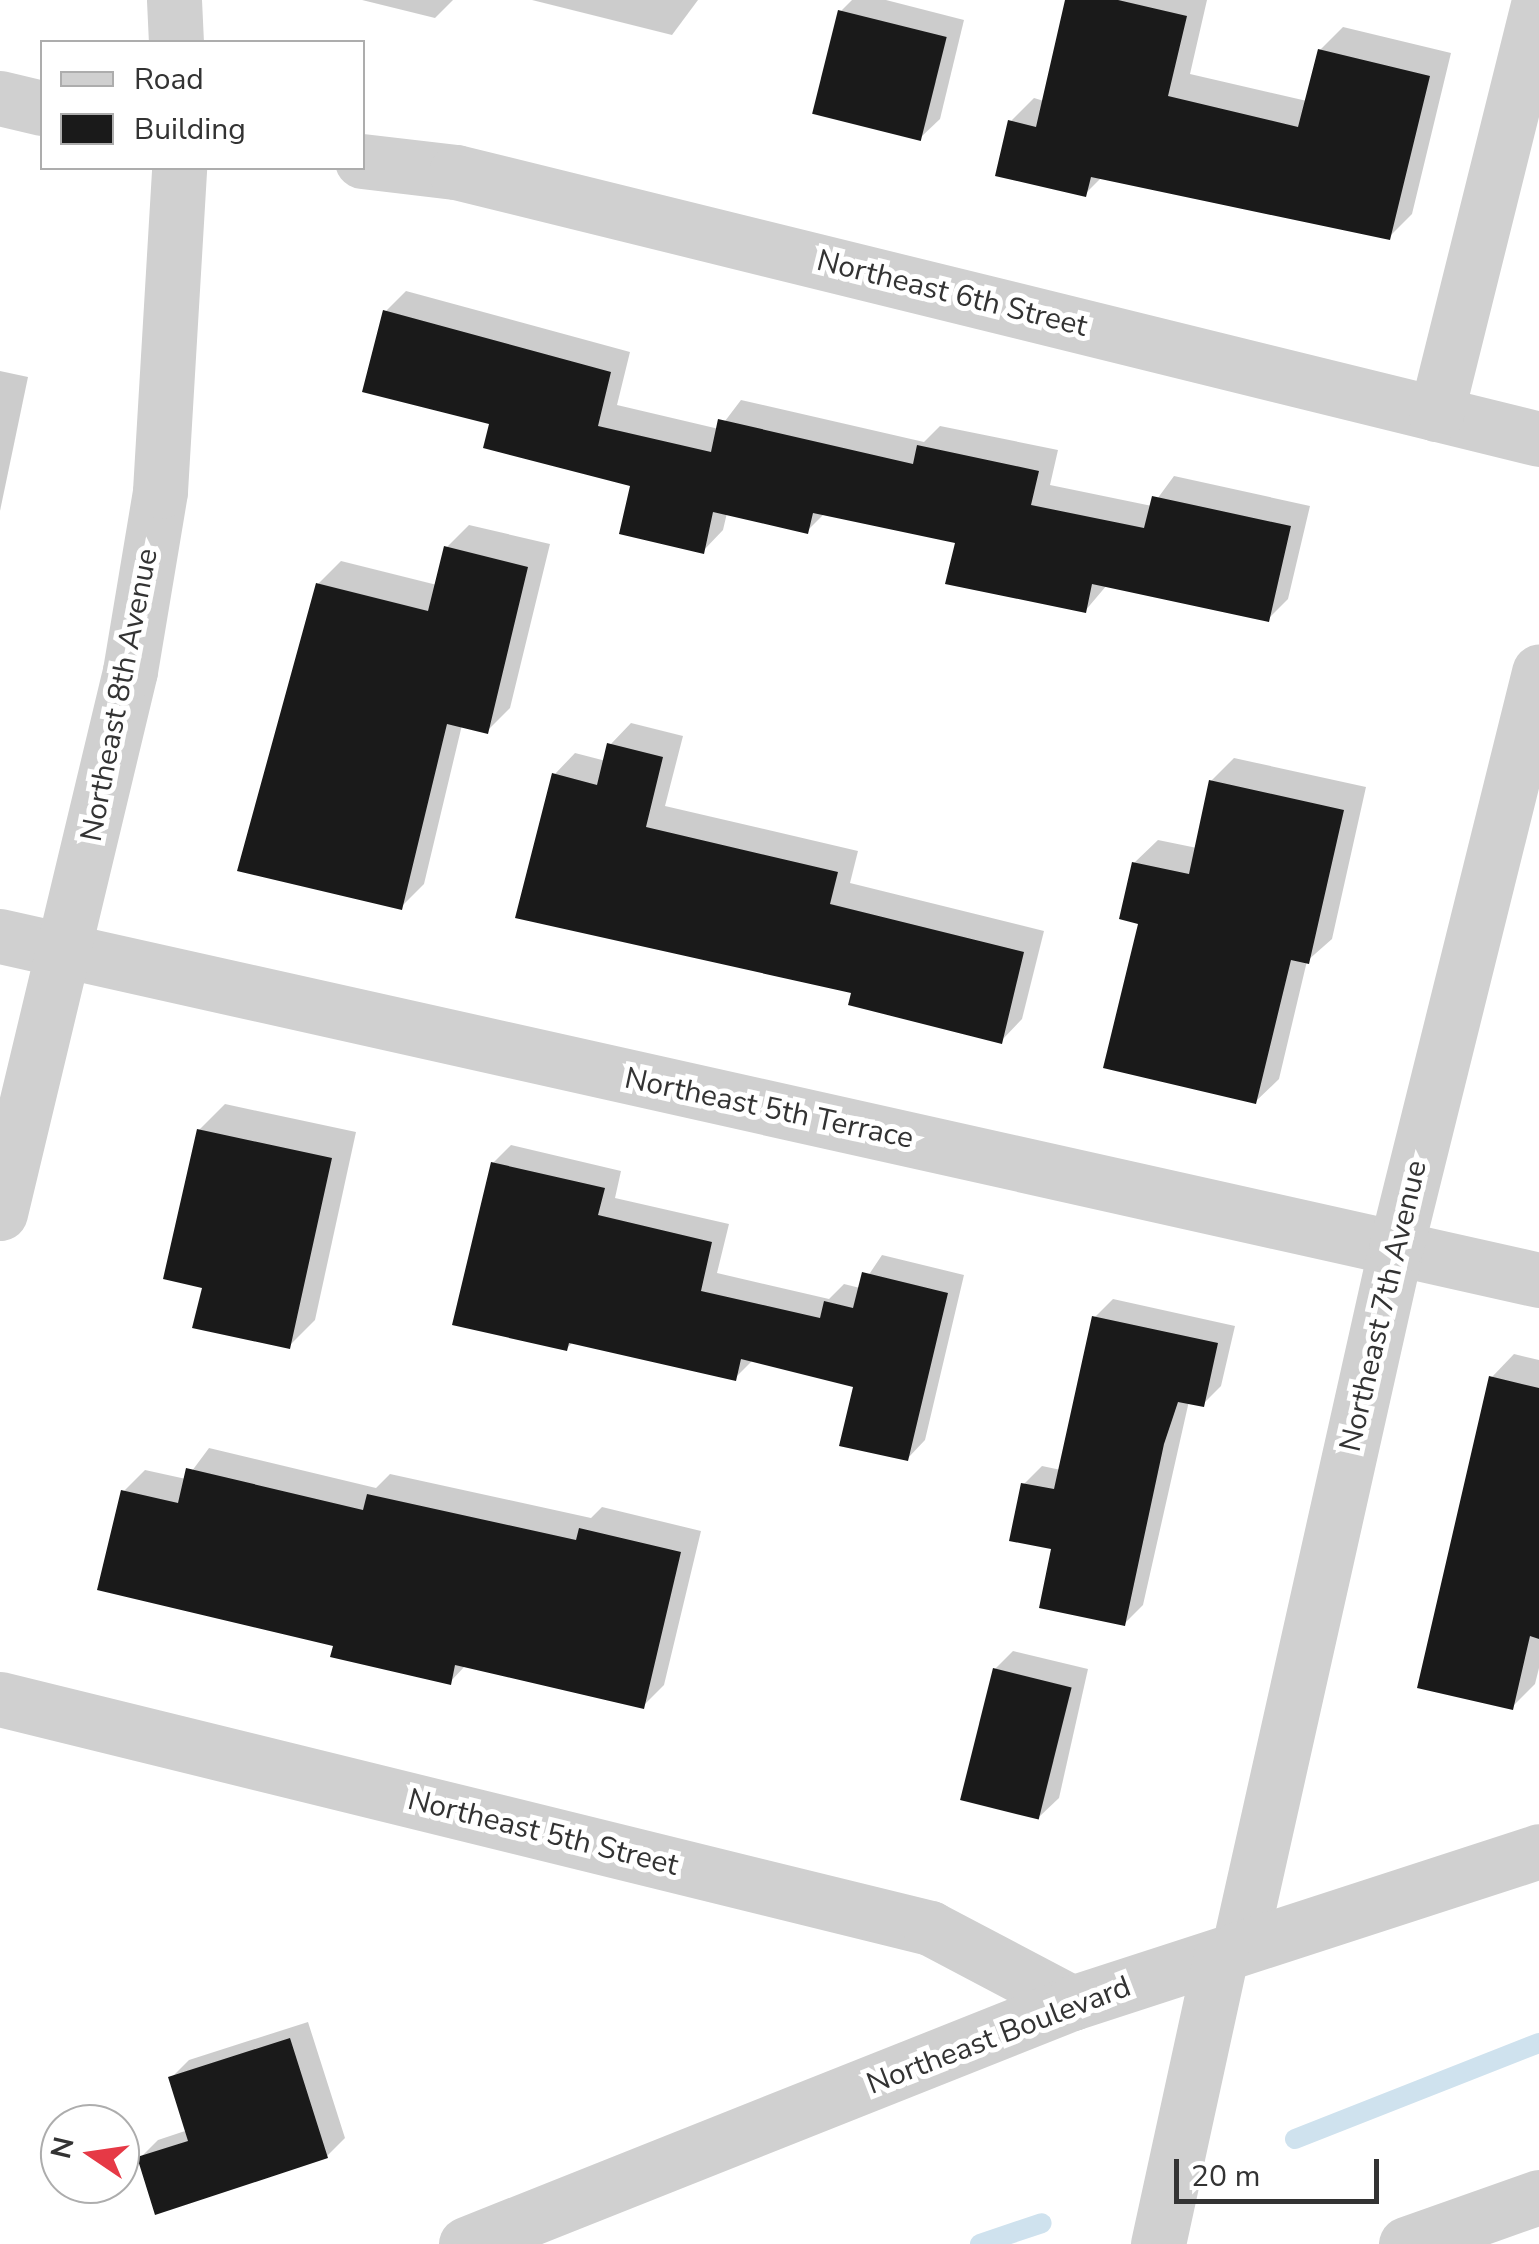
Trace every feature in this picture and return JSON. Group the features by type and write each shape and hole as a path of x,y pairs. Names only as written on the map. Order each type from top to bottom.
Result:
{"street":[{"path":"174,0 176,40"},
{"path":"1436,414 1538,0"},
{"path":"0,98 40,108"},
{"name":"Northeast 6th Street","path":"365,161 456,172 1539,438"},
{"name":"Northeast 8th Avenue","path":"0,1213 130,671 160,491 179,170"},
{"name":"Northeast 7th Avenue","path":"1158,2244 1396,1248 1539,672"},
{"name":"Northeast 5th Terrace","path":"0,936 1539,1280"},
{"name":"Northeast 5th Street","path":"0,1699 930,1928 1072,2003"},
{"name":"Northeast Boulevard","path":"466,2244 1072,2003 1539,1850"},
{"path":"1406,2244 1539,2197"}],"building":[{"path":"1065,0 1118,0 1187,16 1168,96 1298,127 1318,49 1430,76 1390,240 1091,177 1086,197 995,176 1008,120 1036,127"},
{"path":"838,10 947,37 921,141 812,114"},
{"path":"383,310 611,372 598,426 711,452 718,419 913,464 917,445 1039,471 1031,505 1144,528 1152,496 1291,526 1269,622 1092,584 1086,613 945,584 955,543 813,513 808,534 713,512 704,554 619,534 630,486 483,448 489,424 362,392"},
{"path":"444,546 528,567 488,734 447,724 402,910 237,871 316,583 428,611"},
{"path":"607,743 663,757 646,827 838,872 830,904 1024,952 1002,1044 848,1005 851,993 515,918 552,773 597,785"},
{"path":"1209,780 1344,810 1309,964 1291,960 1256,1104 1103,1068 1138,924 1119,919 1132,862 1189,874"},
{"path":"197,1129 332,1158 290,1349 192,1328 202,1288 163,1279"},
{"path":"491,1162 605,1188 598,1215 712,1242 701,1291 820,1318 824,1301 853,1308 862,1272 948,1293 908,1461 839,1446 853,1387 741,1359 736,1381 569,1343 567,1351 452,1325"},
{"path":"1092,1316 1218,1343 1204,1407 1178,1402 1164,1444 1125,1626 1039,1608 1051,1549 1009,1541 1021,1483 1054,1489"},
{"path":"1489,1376 1539,1388 1539,1639 1530,1636 1513,1710 1417,1688"},
{"path":"186,1468 363,1510 367,1494 576,1540 579,1528 681,1552 644,1709 455,1665 451,1685 330,1657 333,1646 97,1590 121,1490 178,1503"},
{"path":"993,1668 1072,1688 1039,1820 960,1800"},
{"path":"290,2038 328,2158 155,2215 140,2156 188,2141 168,2077"}],"waterway":[{"path":"1295,2139 1539,2043"},
{"path":"980,2244 1042,2223"}]}
